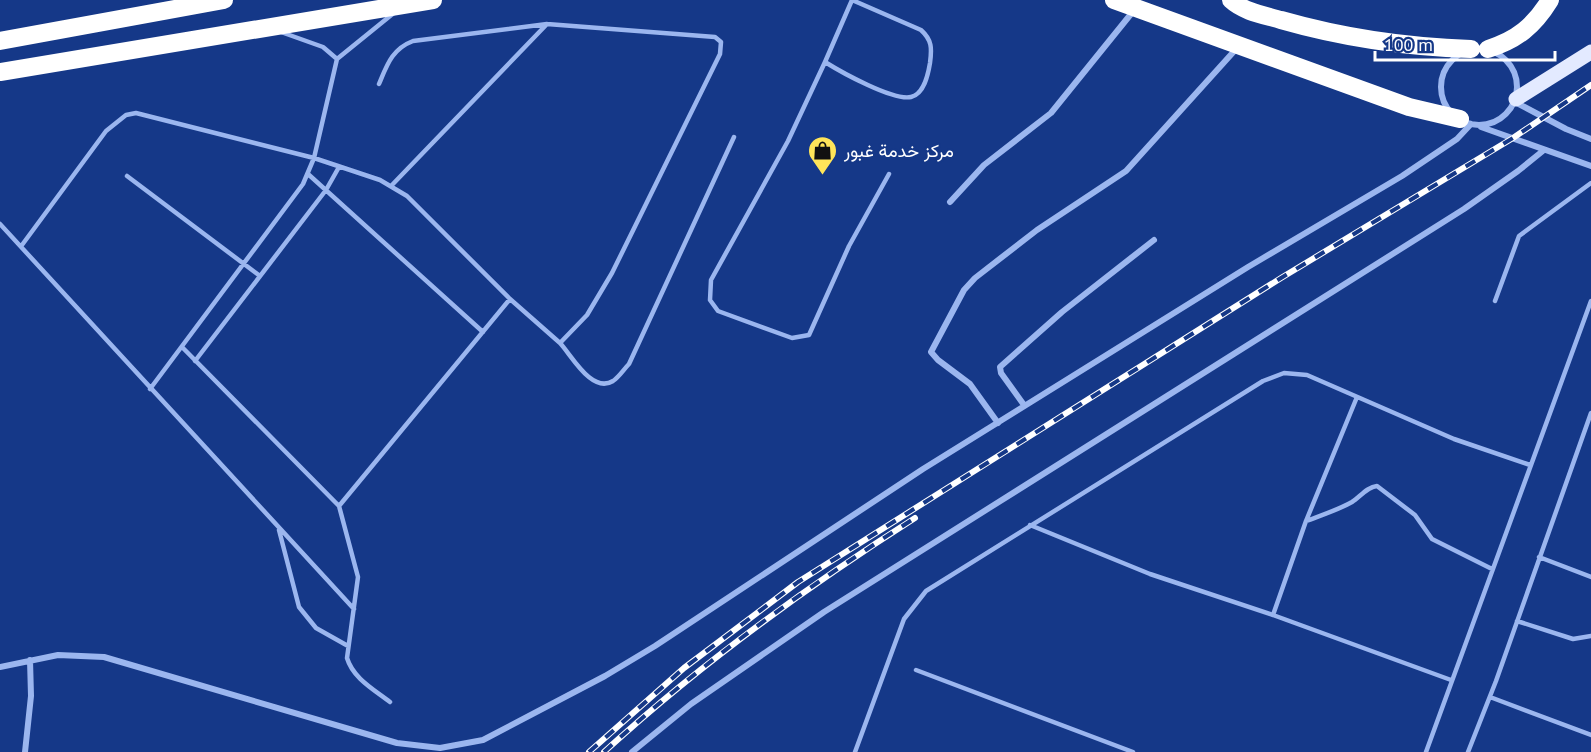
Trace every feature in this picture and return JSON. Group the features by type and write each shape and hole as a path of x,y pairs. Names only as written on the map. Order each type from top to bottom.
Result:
{"highway":[{"path":"0,41 224,0"},
{"path":"0,72 433,0"},
{"path":"1114,0 1409,107 1468,123"},
{"path":"1231,0 1238,7 1266,16 1364,40 1480,49 1507,43 1525,32 1539,18 1550,0"}],"main road":[{"path":"1515,100 1591,52"}],"street":[{"path":"950,202 984,165 1052,113 1136,8"},
{"path":"998,423 970,384 938,360 931,351 964,290 1002,255 1126,171 1239,45"},
{"path":"1468,123 1494,122 1503,117 1515,100 1518,86 1512,68 1499,54 1480,49 1459,54 1449,62 1443,74 1441,87 1443,100 1450,111 1468,123 1591,166"},
{"path":"1515,100 1566,129 1591,138"},
{"path":"0,667 58,655 104,657 397,743 429,748 462,749 503,730 656,646 923,468 1248,267 1402,176 1457,139 1468,123"},
{"path":"632,752 691,704 824,612 1473,203 1544,150"},
{"path":"1024,405 1001,373 1000,368 1062,312 1154,240"},
{"path":"25,752 31,696 30,660"}],"lane":[{"path":"825,63 898,97 912,97 921,91 929,72 932,47 929,37 921,30 852,0 788,141 711,280 710,300 718,311 792,338 809,335 849,246 889,174"},
{"path":"150,389 294,199 314,158 338,59 404,5"},
{"path":"392,185 547,24"},
{"path":"379,84 391,57 401,46 412,42 547,24 715,37 721,42 720,54 612,273 587,315 560,343"},
{"path":"269,27 323,47 338,59"},
{"path":"22,245 106,131 126,115 136,113 314,158 392,185 407,196 510,299 560,343 594,382 602,385 613,381 629,364 734,137"},
{"path":"195,361 326,190 339,167"},
{"path":"308,174 483,332"},
{"path":"127,176 260,276"},
{"path":"1495,301 1519,236 1591,183"},
{"path":"0,224 22,245 150,389 354,609"},
{"path":"339,506 510,299"},
{"path":"1426,752 1591,301"},
{"path":"182,347 339,506 358,577 347,658 350,667 390,702"},
{"path":"855,752 904,619 918,599 1030,525 1263,381 1284,373 1306,375 1454,439 1530,465"},
{"path":"1274,615 1306,521 1357,397"},
{"path":"1468,752 1490,698 1591,414"},
{"path":"1306,521 1353,501 1371,487 1377,486 1415,515 1432,539 1492,569"},
{"path":"1030,525 1150,574 1274,615 1451,681"},
{"path":"278,527 299,607 316,628 348,646"},
{"path":"1539,557 1591,577"},
{"path":"1517,621 1566,638 1591,636"},
{"path":"916,670 1133,752"},
{"path":"1490,698 1591,735"}],"railway":[{"path":"589,752 684,668 798,582 1281,278 1513,138 1591,85"},
{"path":"604,752 678,688 754,628 915,518"}],"place":[{"name":"مركز خدمة غبور","path":"823,176"}]}
